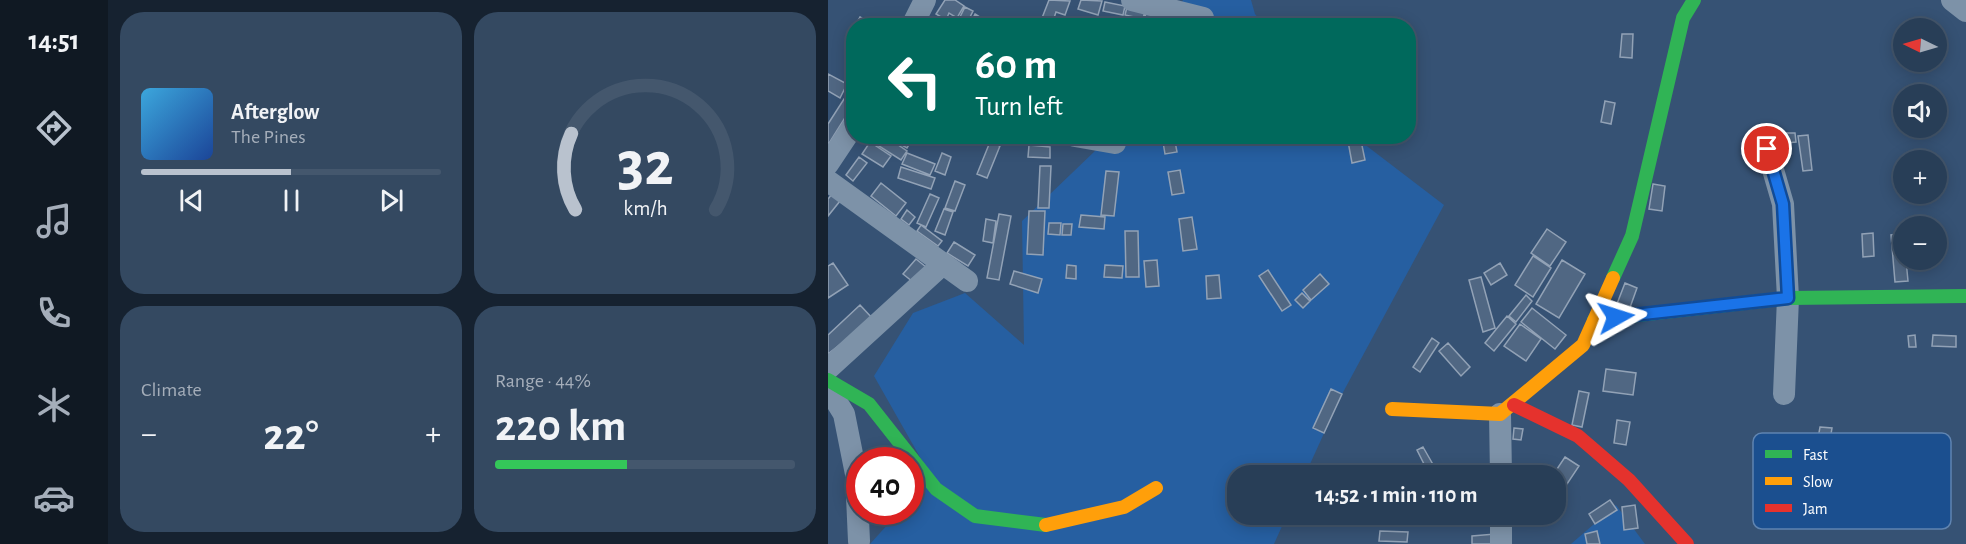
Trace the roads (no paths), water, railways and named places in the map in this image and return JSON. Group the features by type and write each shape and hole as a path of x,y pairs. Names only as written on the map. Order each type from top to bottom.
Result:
{"street":[{"path":"916,18 926,0"},
{"path":"1132,0 1203,18"},
{"path":"1502,465 1507,409 1583,345 1632,236 1683,18 1694,0"},
{"path":"1952,0 1966,11"},
{"path":"828,164 846,137"},
{"path":"1767,149 1783,204 1788,298 1784,394"},
{"path":"828,181 967,281"},
{"path":"828,369 943,264"},
{"path":"1594,320 1788,298 1966,296"},
{"path":"828,380 869,404 936,489 975,516 1051,526 1124,507 1156,488"},
{"path":"828,388 844,414 856,474 859,541"},
{"path":"1392,409 1507,409 1578,436 1629,480 1687,544"},
{"path":"1501,525 1502,544"}]}
